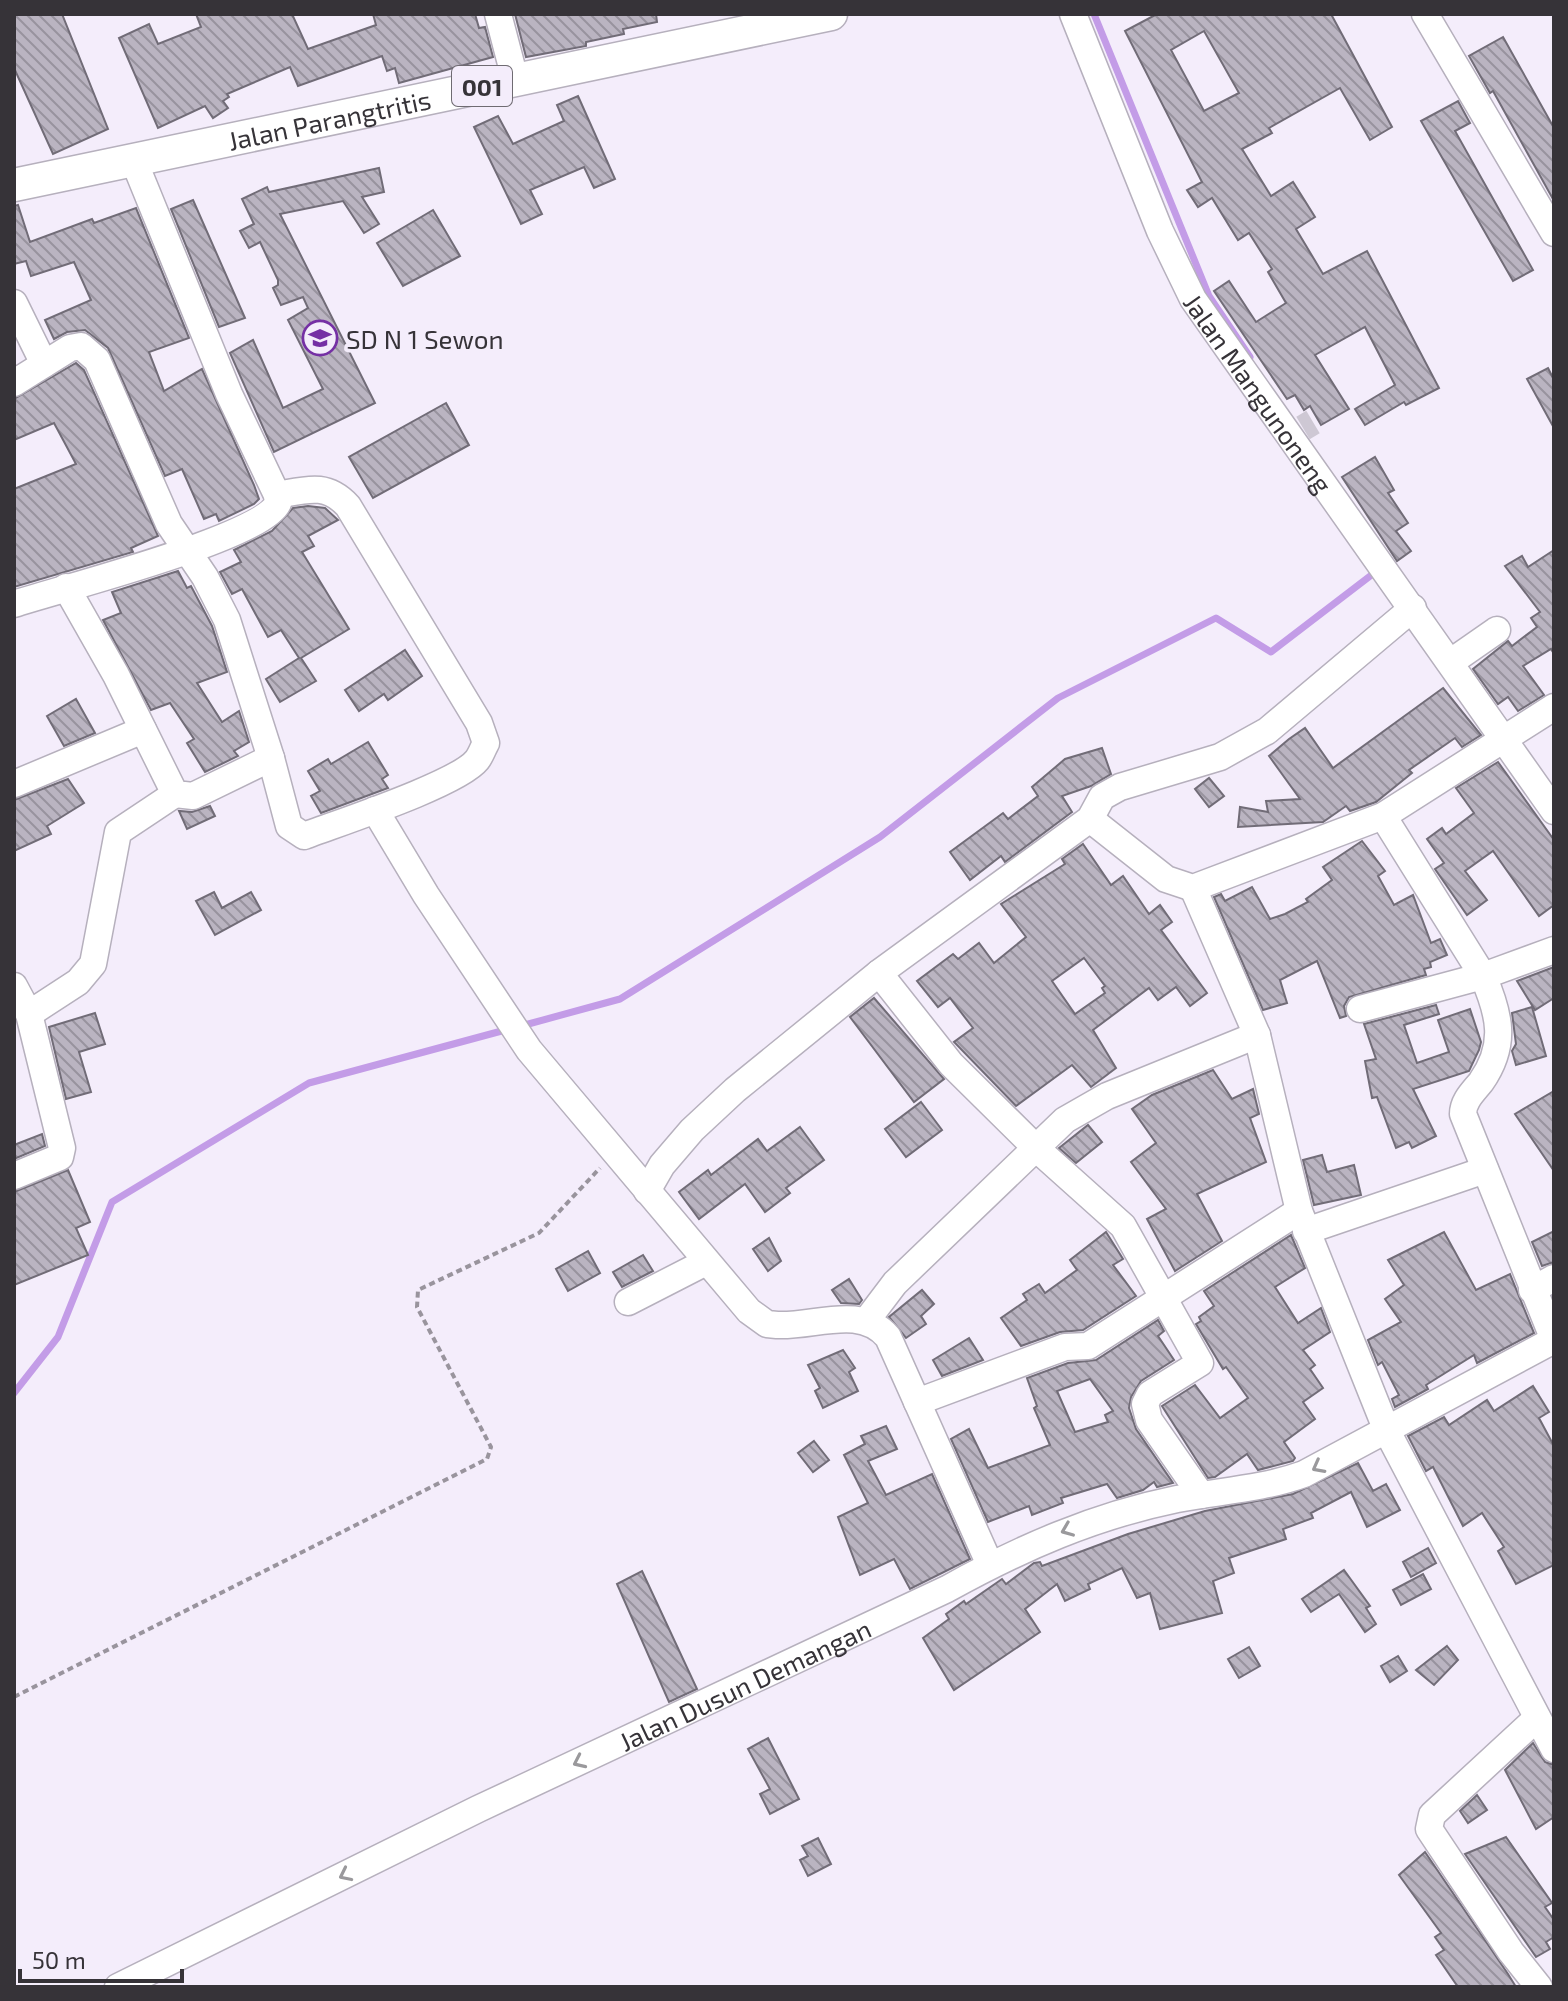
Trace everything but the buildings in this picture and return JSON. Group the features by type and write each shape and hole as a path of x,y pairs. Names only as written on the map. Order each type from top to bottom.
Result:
{"main road":[{"name":"Jalan Parangtritis","path":"14,185 831,14"}],"street":[{"path":"498,14 515,79"},
{"name":"Jalan Mangunoneng","path":"1073,14 1160,231 1193,299 1296,433 1369,549 1554,811"},
{"path":"1425,14 1554,233"},
{"path":"14,604 188,552 266,516 276,508 277,495 229,394 134,161"},
{"path":"14,303 44,364"},
{"path":"14,383 81,346 97,360 169,524 227,620 289,826 298,835 375,810 465,770 478,759 486,743 479,723 348,506 328,489 277,495"},
{"path":"66,587 175,794"},
{"path":"647,1191 662,1165 702,1120 879,973 1090,819 1102,797 1120,787 1220,757 1267,731 1413,608"},
{"path":"1451,662 1497,630"},
{"path":"1090,819 1166,879 1193,888 1383,816 1554,707"},
{"path":"14,784 143,730"},
{"path":"14,1176 61,1154 19,998 78,982 93,964 118,832 175,794 193,796 271,758"},
{"path":"375,810 497,1007 529,1050 749,1311 767,1324 867,1320 877,1323 888,1337 990,1565"},
{"path":"1383,816 1483,976 1495,1004 1500,1040 1494,1060 1464,1104 1463,1114 1485,1170 1543,1284 1554,1340"},
{"path":"1193,888 1257,1035 1302,1221 1387,1431 1554,1749"},
{"path":"1360,1009 1483,976 1554,950"},
{"path":"879,973 951,1064 1037,1149 1123,1226 1200,1363 1150,1394 1145,1404 1146,1412 1201,1495"},
{"path":"867,1320 895,1283 1083,1107 1257,1035"},
{"path":"917,1402 1065,1347 1088,1346 1165,1297 1302,1221 1485,1170"},
{"path":"628,1302 706,1262"},
{"name":"Jalan Dusun Demangan","path":"118,1987 478,1809 947,1589 990,1565 1097,1518 1201,1495 1283,1482 1387,1431 1554,1340"},
{"path":"1537,1718 1432,1815 1429,1829 1511,1952 1539,1987"}],"path":[{"path":"14,1697 487,1459 491,1447 417,1307 418,1290 539,1233 579,1194 613,1152"}],"waterway":[{"path":"1094,14 1209,296 1250,357"},
{"path":"521,1026 620,999 880,837 1058,698 1216,618 1271,652 1378,570"},
{"path":"14,1393 58,1337 112,1202 309,1083 509,1029"}],"tunnel":[{"path":"1303,428 1313,422"}],"place":[{"name":"SD N 1 Sewon","path":"320,338"}]}
